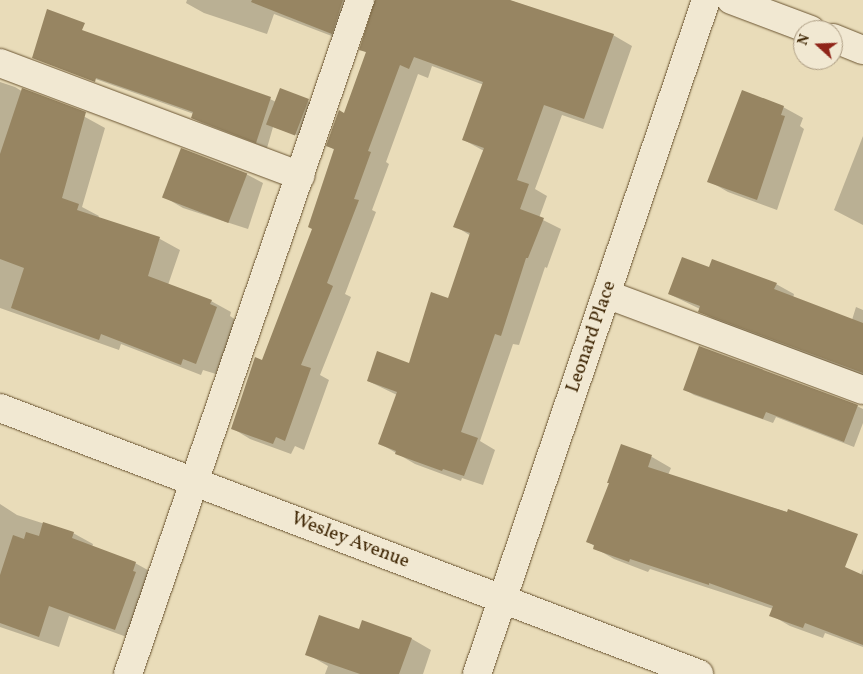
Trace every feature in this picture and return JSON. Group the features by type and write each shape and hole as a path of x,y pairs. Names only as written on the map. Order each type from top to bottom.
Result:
{"street":[{"path":"128,674 360,0"},
{"name":"Leonard Place","path":"476,674 706,0"},
{"path":"731,0 793,23"},
{"path":"843,42 863,50"},
{"path":"0,63 300,176"},
{"path":"606,294 863,390"},
{"name":"Wesley Avenue","path":"0,408 699,674"}],"building":[{"path":"252,0 343,0 332,34 251,2"},
{"path":"375,0 510,0 614,34 584,119 544,105 517,180 529,184 520,209 544,218 528,258 526,258 501,336 495,334 461,432 478,438 464,476 443,469 442,471 395,454 396,451 378,444 397,392 367,381 377,351 409,363 431,292 448,298 470,233 453,227 484,148 462,140 483,82 414,57 409,69 400,65 368,151 371,152 354,199 359,200 327,283 333,286 301,365 311,368 285,441 276,437 273,444 231,429 255,357 262,360 312,229 308,227 334,149 326,146 339,110 344,113 366,52 359,50"},
{"path":"47,9 85,23 82,30 271,97 256,143 191,118 193,112 96,78 95,82 32,58"},
{"path":"22,88 86,112 62,198 79,204 77,210 160,237 148,276 212,300 210,304 217,307 196,364 183,359 181,365 101,334 99,340 11,308 24,268 0,259 0,154"},
{"path":"280,88 309,99 295,136 266,124"},
{"path":"742,90 784,106 781,115 785,116 757,200 707,182"},
{"path":"181,148 247,173 228,223 162,197"},
{"path":"682,257 709,267 712,259 777,283 774,289 863,323 863,373 698,312 700,306 668,294"},
{"path":"699,346 858,405 844,442 766,412 763,419 683,390"},
{"path":"621,444 652,455 648,467 787,512 788,509 858,534 845,567 863,575 863,645 805,623 803,628 769,616 773,606 709,583 709,585 630,559 629,562 593,549 594,545 586,542 609,483 607,483"},
{"path":"43,522 74,532 72,538 136,562 133,571 136,572 115,630 49,606 39,637 0,623 0,575 13,535 24,539 26,532 39,536"},
{"path":"319,615 359,629 362,620 412,638 399,674 360,674 305,655"}]}
